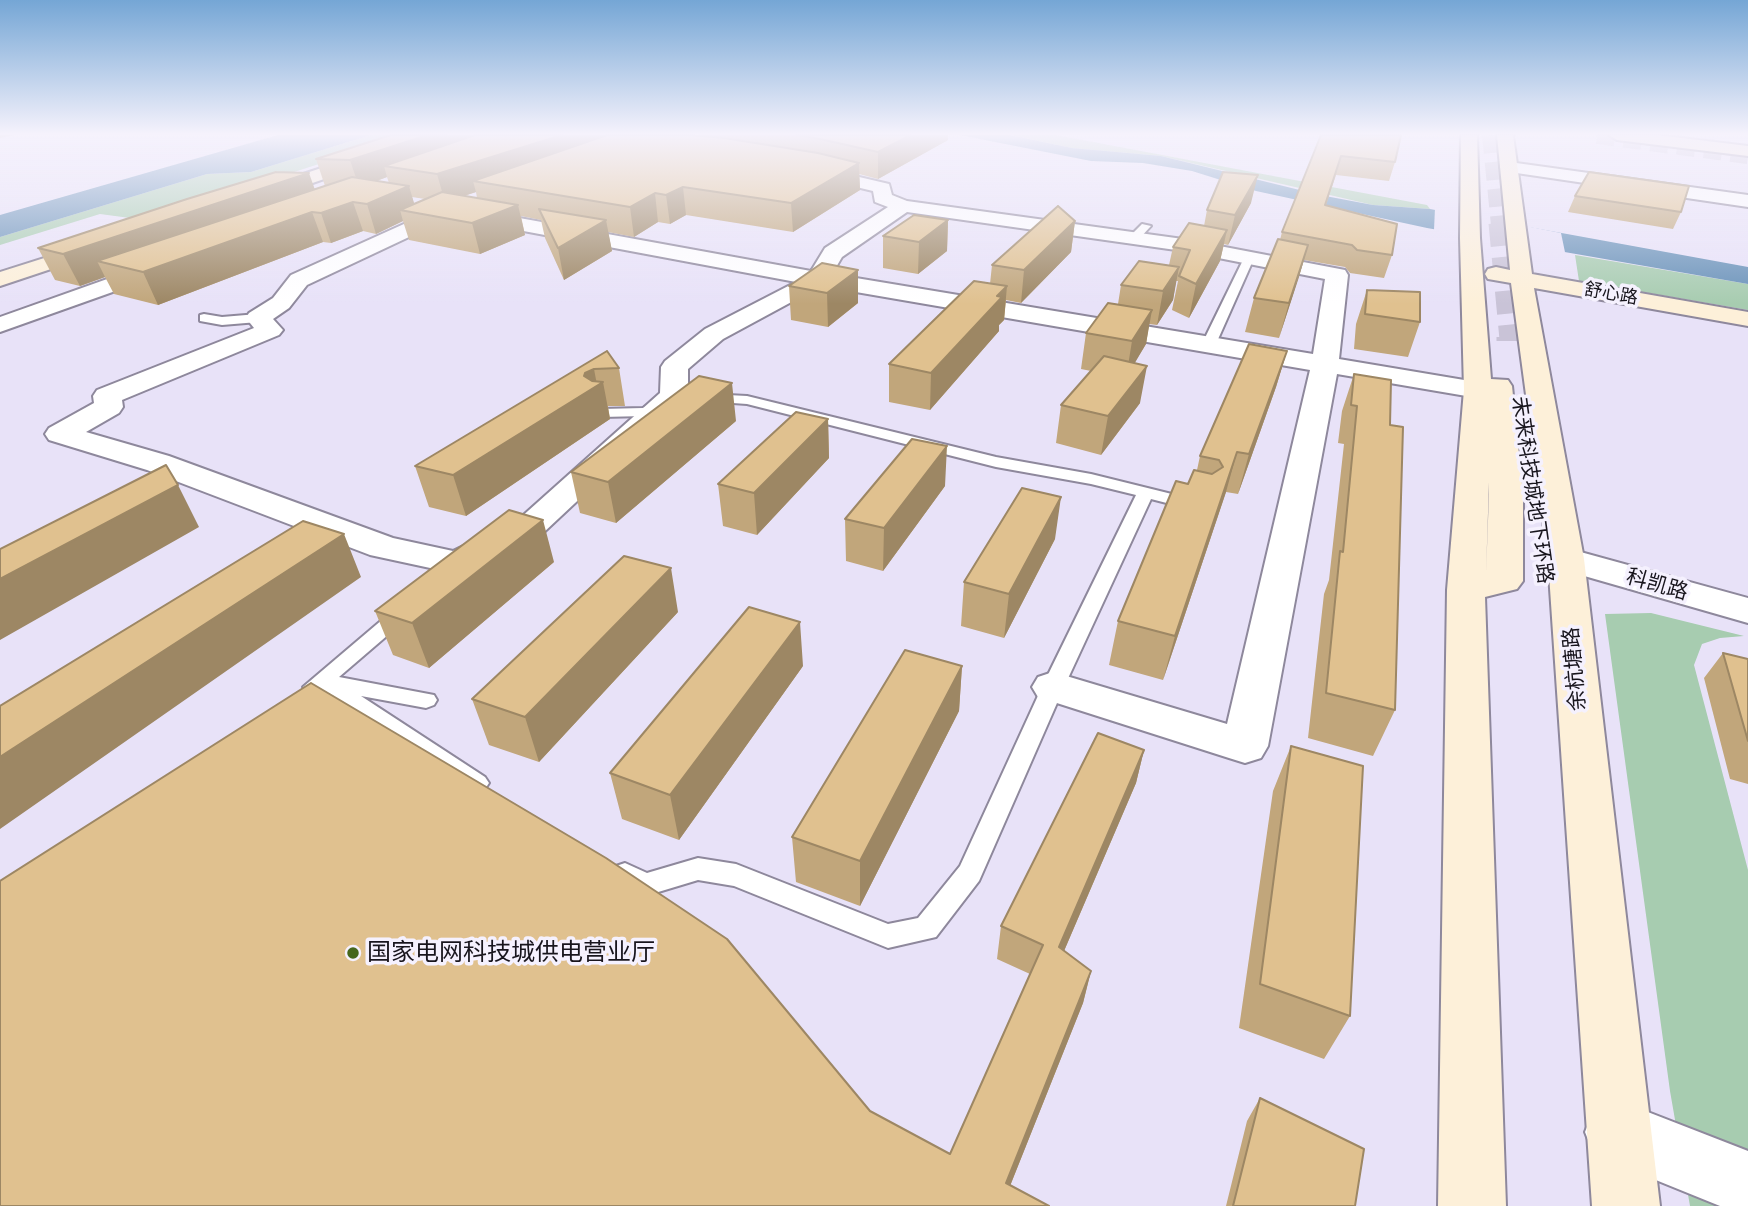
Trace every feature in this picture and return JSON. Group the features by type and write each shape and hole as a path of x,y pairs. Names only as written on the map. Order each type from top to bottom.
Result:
{"main road":[{"path":"248,199 270,191"},
{"path":"1470,191 1478,390 1466,590 1472,1206"},
{"name":"余杭塘路","path":"1513,191 1522,284 1566,559 1617,1132 1626,1206"},
{"path":"0,279 117,241"},
{"name":"舒心路","path":"1472,264 1522,284 1748,331"},
{"name":"舒心路","path":"1522,284 1748,319"},
{"name":"未来科技城地下环路","path":"1466,590 1504,581 1506,494 1503,340 1545,590 1572,634"}],"street":[{"path":"301,191 337,193"},
{"path":"883,191 882,198 903,206 1140,232 1337,275 1325,364 1245,747 1053,687"},
{"path":"1680,191 1748,201"},
{"path":"486,198 447,211 299,279 281,303 258,318 270,330 107,396 108,407 60,434 158,463 448,572 531,526 687,396 676,366 714,334 818,279 833,253 903,206"},
{"path":"408,204 818,279 1478,390"},
{"path":"0,325 178,260"},
{"name":"科凯路","path":"1566,559 1748,611"},
{"path":"1617,1132 1748,1184"}],"lane":[{"path":"1208,346 1249,257"},
{"path":"204,318 222,321 258,318"},
{"path":"601,413 646,412 687,396 747,400 996,462 1091,479 1202,507"},
{"path":"602,860 645,885 698,869 736,876 888,936 926,928 970,873 1053,687 1145,494"},
{"path":"301,696 323,681 417,600"},
{"path":"323,681 374,693 426,700"},
{"path":"323,681 496,796"}],"green space":[{"path":"150,191 234,191 145,220 100,214 0,245 0,237"},
{"path":"1314,191 1354,191 1427,205 1430,209 1373,205"},
{"path":"1575,255 1748,284 1748,310 1579,281"},
{"path":"1651,613 1744,636 1720,638 1702,644 1694,665 1748,870 1748,1206 1690,1206 1670,1091 1605,614"}],"water":[{"path":"82,191 150,191 0,237 0,215"},
{"path":"1257,191 1305,191 1373,205 1430,209 1748,267 1748,284 1427,228"}],"pier":[{"path":"1435,208 1561,233 1566,257 1434,230"}],"building":[{"path":"212,191 253,191 63,254 38,248"},
{"path":"309,191 397,191 367,204 353,202 321,213 312,212 143,272 97,261"},
{"path":"535,191 674,191 666,195 655,193 630,207"},
{"path":"712,191 811,191 791,203"},
{"path":"1215,191 1249,191 1235,215 1207,210"},
{"path":"1298,191 1329,191 1325,205 1397,224 1392,255 1357,250 1352,245 1282,232"},
{"path":"1578,191 1687,191 1681,212 1575,196"},
{"path":"442,192 518,205 472,223 400,210"},
{"path":"1058,206 1075,221 1024,270 992,265"},
{"path":"539,209 606,220 558,248"},
{"path":"914,215 948,220 919,242 883,236"},
{"path":"1189,223 1227,230 1196,284 1179,276 1190,250 1173,247"},
{"path":"1278,239 1308,245 1289,303 1254,298"},
{"path":"1139,261 1179,267 1163,291 1121,285"},
{"path":"822,263 858,270 827,293 789,286"},
{"path":"974,281 1007,286 997,296 1002,297 931,373 889,364"},
{"path":"1367,290 1420,292 1420,322 1365,314"},
{"path":"1108,303 1152,310 1132,341 1086,333"},
{"path":"1249,344 1287,351 1249,454 1237,452 1175,636 1118,621 1176,481 1188,484 1194,470 1212,474 1223,467 1219,460 1200,456"},
{"path":"607,351 619,368 594,369 584,376 592,381 603,382 453,475 415,466"},
{"path":"1104,356 1147,366 1108,416 1061,405"},
{"path":"1354,374 1391,380 1390,425 1403,427 1395,710 1326,693 1357,406 1351,405"},
{"path":"699,376 732,383 608,482 571,472"},
{"path":"796,412 828,419 754,493 718,484"},
{"path":"912,439 947,446 884,528 845,519"},
{"path":"166,465 178,485 0,579 0,549"},
{"path":"1022,488 1061,497 1009,594 964,582"},
{"path":"509,510 543,520 412,623 375,611"},
{"path":"303,521 344,534 0,757 0,706"},
{"path":"624,556 671,568 525,717 472,699"},
{"path":"749,607 800,622 670,795 610,773"},
{"path":"905,650 962,666 860,861 792,837"},
{"path":"1723,653 1748,659 1748,741"},
{"name":"国家电网科技城供电营业厅","path":"311,683 606,858 727,939 870,1111 950,1154 1043,945 1001,926 1098,733 1144,750 1059,947 1091,971 1006,1183 1049,1206 0,1206 0,881"},
{"path":"1291,746 1363,766 1350,1016 1260,984"},
{"path":"1260,1098 1364,1149 1355,1206 1233,1206"}],"tunnel":[{"path":"1497,191 1500,225"},
{"path":"1500,223 1511,339"}],"place":[{"name":"国家电网科技城供电营业厅","path":"353,953"}]}
